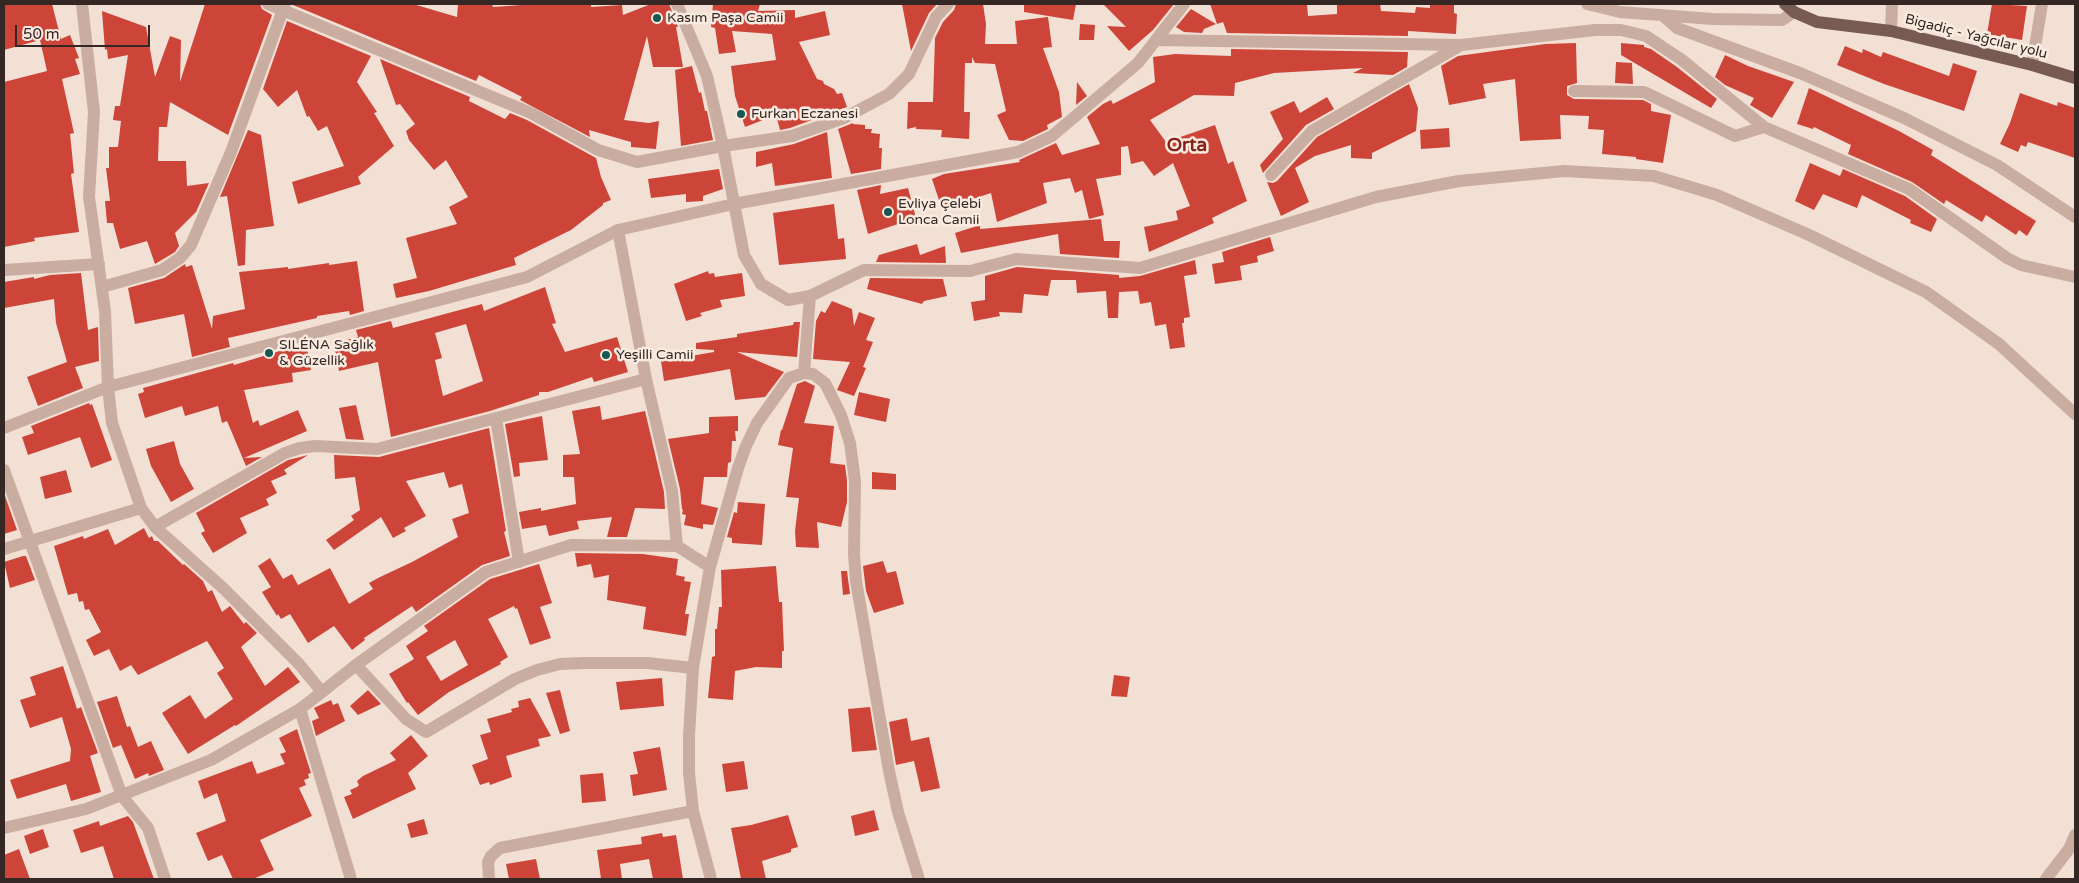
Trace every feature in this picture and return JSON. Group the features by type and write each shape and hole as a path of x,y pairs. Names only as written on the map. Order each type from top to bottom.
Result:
{"main road":[{"name":"Bigadiç - Yağcılar yolu","path":"1790,8 1817,22 1891,31 2032,65 2075,78"}],"street":[{"path":"82,4 94,112 89,197 105,312 108,386 112,422 141,508 155,527 223,588 299,664 322,692"},
{"path":"268,4 285,7 530,113 598,150 637,162 723,146 792,136 844,118 889,94 909,74 936,17 948,4"},
{"path":"677,4 707,76 744,255 761,284 788,300 810,296 864,270 970,271 1016,259 1140,268 1376,198 1459,181 1564,172 1654,176 1717,196 1807,234 1926,292 1999,344 2075,414"},
{"path":"4,428 108,386 527,277 618,230 734,204 1018,152 1052,136 1138,63 1184,4"},
{"path":"1587,4 1620,12 1713,19 1782,20 1790,8"},
{"path":"1891,31 1892,4"},
{"path":"2032,65 2042,4"},
{"path":"102,287 162,270 180,258 190,245 231,152 285,7"},
{"path":"1620,12 1646,36 1682,60 1764,127 1909,189 2007,258 2021,265 2075,277"},
{"path":"1662,15 1677,28 1800,73 1904,118 1997,165 2075,217"},
{"path":"1156,40 1460,45 1595,30 1621,30 1646,36"},
{"path":"1271,175 1312,131 1460,45"},
{"path":"1574,91 1644,92 1735,136 1764,127"},
{"path":"618,230 646,379 672,491 677,546"},
{"path":"4,270 99,264"},
{"path":"804,373 810,296"},
{"path":"711,879 693,811 689,773 693,668 710,567 738,468 754,431 789,378 804,373 812,374 825,383 840,415 850,443 855,481 854,554 856,581 891,779 898,812 919,879"},
{"path":"155,527 285,453 315,446 377,448 646,379"},
{"path":"496,418 519,562"},
{"path":"4,470 122,796 148,828 165,879"},
{"path":"4,549 141,508"},
{"path":"4,828 86,809 211,760 300,710 356,665 486,572 571,546 677,546 710,567"},
{"path":"356,665 406,719 426,732 515,679 560,664 663,664 693,668"},
{"path":"300,710 351,879"},
{"path":"489,879 488,862 491,856 500,848 693,811"},
{"path":"2046,879 2069,849 2075,835"}],"building":[{"path":"4,4 52,4 61,39 70,35 79,58 75,59 80,74 62,79 74,133 70,134 74,173 71,174 79,232 34,238 35,241 4,247 4,82 47,71 40,40 4,50"},
{"path":"205,4 260,4 262,9 272,15 228,135 170,102 167,127 159,127 158,161 186,161 187,186 209,183 196,212 175,233 179,246 175,252 155,264 147,241 120,249 113,223 107,223 105,201 110,201 106,168 109,168 109,147 118,147 121,121 113,120 115,106 120,106 128,55 108,59 107,49 105,50 102,11 146,27 155,77 170,36 181,40 180,82"},
{"path":"293,4 413,4 457,17 458,4 492,4 493,7 535,4 591,4 591,7 622,5 623,15 651,4 669,4 678,27 676,27 683,67 653,67 647,36 624,120 649,123 659,121 656,149 631,147 631,142 589,130 590,137 520,100 522,97 479,75 476,81"},
{"path":"713,4 760,4 758,11 795,10 795,18 825,11 830,35 799,42 817,79 834,89 837,94 842,93 847,107 780,130 776,115 745,127 735,96 731,66 776,60 772,34 732,31 736,52 719,54 715,28 711,27"},
{"path":"902,4 937,4 929,13 911,51"},
{"path":"956,4 983,4 986,24 985,44 1017,44 1015,21 1048,17 1052,47 1043,48 1059,92 1062,117 1047,125 1048,129 1023,141 1009,140 997,115 1006,111 995,64 975,63 972,57 972,63 965,63 964,112 970,112 969,139 941,137 942,130 916,129 916,127 907,129 908,102 933,102 935,38 943,22 954,10"},
{"path":"1024,4 1076,4 1073,20 1024,12"},
{"path":"1103,4 1174,4 1153,30 1129,51 1107,26 1126,27"},
{"path":"1210,4 1307,4 1308,16 1337,14 1337,4 1380,4 1381,11 1415,13 1416,7 1430,8 1430,4 1454,4 1454,13 1457,14 1456,34 1408,31 1408,36 1227,33 1223,22 1217,24"},
{"path":"1992,4 2027,6 2022,40 1987,34"},
{"path":"1191,9 1216,24 1204,29 1202,33 1184,32 1176,27"},
{"path":"287,21 371,56 357,82 377,112 374,113 394,146 358,177 361,184 298,204 292,182 344,166 327,126 318,131 309,116 307,117 297,90 278,107 263,89"},
{"path":"1080,24 1095,25 1094,40 1079,40"},
{"path":"1576,43 1577,83 1567,86 1567,95 1574,99 1643,100 1651,104 1651,111 1671,115 1663,163 1636,159 1636,157 1602,154 1604,130 1588,129 1589,116 1560,115 1561,139 1520,141 1515,79 1483,84 1486,98 1449,105 1441,66 1458,56 1545,44"},
{"path":"1621,43 1644,45 1644,47 1651,49 1717,99 1711,108 1621,55"},
{"path":"1845,46 1862,53 1863,49 1881,57 1883,52 1949,76 1953,63 1977,71 1964,111 1884,84 1837,65"},
{"path":"1231,49 1408,52 1407,67 1393,75 1353,73 1363,68 1274,73 1235,83 1234,96 1194,95 1150,120 1166,142 1215,125 1228,164 1233,161 1247,201 1212,218 1214,223 1149,252 1144,227 1178,220 1176,211 1190,206 1173,163 1154,176 1143,161 1131,164 1128,146 1121,147 1121,175 1096,179 1104,215 1089,219 1082,190 1075,193 1070,178 1043,183 1047,203 997,222 991,193 942,209 932,179 944,174 1020,162 1019,160 1056,143 1062,155 1100,144 1087,117 1103,104 1111,100 1113,104 1155,82 1153,57 1175,54 1231,56"},
{"path":"1725,55 1748,66 1794,82 1772,118 1750,105 1754,98 1725,85 1715,77"},
{"path":"380,59 470,97 469,101 505,119 510,113 527,120 596,158 601,177 611,200 603,203 603,205 571,230 514,258 516,265 429,291 396,298 393,284 417,278 406,238 457,224 449,207 468,197 446,160 434,170 409,140 406,131 415,124 400,104 396,105"},
{"path":"1616,62 1632,63 1633,84 1615,83"},
{"path":"692,66 705,111 707,111 713,140 681,146 675,70"},
{"path":"1077,82 1087,96 1076,105"},
{"path":"1409,84 1418,108 1416,131 1372,153 1372,159 1351,158 1351,145 1315,156 1295,168 1309,202 1281,216 1267,182 1273,183 1277,181 1317,137"},
{"path":"1809,88 1899,131 1933,150 1931,155 2036,221 2027,236 2019,230 2016,235 1986,215 1982,222 1946,200 1944,204 1912,182 1848,154 1851,145 1814,127 1813,129 1797,124"},
{"path":"2020,93 2057,106 2058,102 2075,108 2075,158 2028,142 2026,147 2021,145 2018,152 2000,144 2010,123"},
{"path":"1327,97 1334,109 1306,125 1263,173 1260,165 1283,139 1270,112 1294,101 1300,113"},
{"path":"853,123 865,125 865,129 872,129 871,133 880,134 879,148 882,148 881,169 851,174 838,129"},
{"path":"1449,128 1450,147 1421,149 1420,130"},
{"path":"248,130 261,135 274,226 246,230 245,265 238,266 227,196 220,197"},
{"path":"827,132 832,178 775,186 772,163 756,167 756,152 794,144"},
{"path":"1810,163 1840,176 1843,169 1905,196 1937,219 1931,232 1910,223 1911,220 1862,195 1857,208 1823,194 1814,210 1795,201"},
{"path":"719,169 723,189 703,196 703,201 686,202 686,194 651,198 648,179"},
{"name":"Evliya Çelebi Lonca Camii","path":"881,185 880,194 908,188 916,218 868,234 857,190"},
{"path":"834,204 838,239 844,238 846,259 779,265 773,213"},
{"path":"1101,219 1104,241 1120,241 1119,258 1060,254 1058,234 961,253 955,233 980,225 980,229"},
{"path":"1270,237 1274,251 1257,256 1258,262 1240,266 1242,280 1215,284 1212,264 1224,262 1222,252"},
{"path":"917,244 920,255 945,246 946,263 876,262 879,255"},
{"path":"1195,260 1197,274 1184,276 1190,317 1184,318 1184,323 1182,323 1185,347 1170,349 1166,324 1155,326 1151,302 1140,304 1138,291 1119,292 1118,318 1108,318 1106,291 1077,293 1076,280 1051,280 1048,296 1024,294 1022,313 999,312 1000,316 974,321 971,302 985,300 985,276 1017,267 1119,275 1119,278 1140,276"},
{"path":"357,261 364,311 350,315 349,311 317,316 317,318 228,338 230,347 192,357 184,314 135,324 128,288 164,278 185,264 186,267 192,265 212,329 213,316 245,309 239,272 288,267 288,269"},
{"path":"708,271 709,274 714,273 715,277 742,273 745,296 720,300 722,307 700,313 702,316 686,321 674,284"},
{"path":"81,273 88,330 98,327 99,361 75,367 83,388 38,406 27,377 67,362 56,323 54,299 4,308 4,282 34,277 34,279 50,275"},
{"path":"870,278 943,279 947,296 924,301 922,304 867,289"},
{"path":"545,287 556,323 552,324 565,352 617,337 628,372 594,382 592,377 548,392 539,392 539,395 490,411 391,437 378,362 339,371 334,343 358,337 356,330 391,321 393,328 482,304 484,311","holes":["466,324 483,381 443,396 435,360 442,358 435,333"]},
{"path":"832,301 852,309 854,326 859,312 875,318 866,340 873,342 863,367 866,368 854,396 837,390 850,362 813,359 816,321 821,311 825,313"},
{"path":"794,322 800,322 797,357 737,352 784,372 765,397 735,400 730,369 664,381 661,361 714,352 714,350 696,349 696,343 737,337 737,334 793,325"},
{"path":"306,343 311,370 292,373 293,382 244,390 253,423 258,420 260,426 298,410 307,431 244,458 262,457 246,466 227,421 222,423 218,406 185,416 182,406 145,418 138,394 144,392 143,388 233,363 234,365"},
{"path":"805,381 815,386 804,423 834,426 830,463 845,465 847,481 847,502 841,527 817,522 819,548 796,547 795,531 799,498 786,497 793,448 778,445 781,430 797,384"},
{"path":"859,392 890,399 886,422 854,415"},
{"path":"89,403 90,405 92,404 112,460 91,468 80,437 28,455 22,437 34,433 31,426"},
{"path":"356,405 364,440 346,439 339,408"},
{"path":"600,406 602,420 645,411 664,492 665,509 635,508 627,537 607,537 612,517 577,521 579,529 549,536 546,525 522,529 519,512 541,508 541,511 576,504 574,477 563,477 563,455 580,454 572,411"},
{"path":"542,416 548,460 519,463 520,476 514,477 505,424"},
{"path":"738,416 738,431 735,431 736,441 732,441 731,462 728,463 727,477 704,477 701,504 718,508 713,525 703,524 703,529 684,525 686,515 682,514 680,489 668,439 709,433 709,417"},
{"path":"489,428 506,531 504,532 510,556 482,565 416,612 412,606 364,638 365,640 352,650 334,626 308,643 290,614 281,619 278,614 277,616 262,592 271,587 258,566 270,558 283,579 292,574 298,585 330,568 349,604 373,589 369,583 458,537 452,519 469,513 462,484 449,488 444,472 406,481 426,516 404,528 406,531 393,538 381,517 334,550 326,540 354,520 351,516 360,510 355,477 335,479 334,455 379,457"},
{"path":"174,441 180,464 194,489 171,502 151,466 146,449"},
{"path":"308,455 284,470 287,474 271,481 277,493 266,499 269,505 240,518 247,533 213,553 201,533 205,531 196,513 288,460"},
{"path":"66,470 72,492 45,499 40,477"},
{"path":"872,472 896,474 896,490 872,489"},
{"path":"4,493 17,530 4,534"},
{"path":"738,502 765,504 762,545 732,543 732,538 727,537 734,512 737,513"},
{"path":"144,528 149,538 152,536 154,541 158,541 203,581 208,592 212,590 222,612 230,606 244,624 246,622 257,633 241,647 265,686 288,667 300,682 236,726 188,754 162,713 190,695 205,719 233,699 217,673 224,668 207,641 138,675 131,665 120,671 109,649 94,656 86,640 101,632 89,609 85,610 83,601 79,602 77,593 68,595 54,546 83,536 84,539 108,529 115,545"},
{"path":"575,553 643,554 678,559 676,575 685,577 684,581 691,582 685,614 689,614 686,636 643,629 646,607 607,600 609,575 594,578 591,564 577,567"},
{"path":"26,556 35,580 10,588 4,562"},
{"path":"883,561 887,573 896,571 904,604 874,613 866,591 863,566"},
{"path":"539,564 552,603 540,607 551,638 530,645 517,608 515,609 514,606 488,619 508,657 500,662 501,664 449,692 418,715 407,703 389,674 414,659 406,646 428,631 424,626 490,579","holes":["455,640 468,665 441,681 426,657"]},
{"path":"776,566 779,602 782,602 784,651 782,651 782,668 756,667 735,671 733,700 708,698 712,657 715,656 715,629 717,629 719,607 722,607 721,570"},
{"path":"841,571 847,571 850,594 843,595"},
{"path":"63,666 77,709 81,707 98,753 90,756 101,792 71,801 66,784 17,799 10,780 70,761 71,749 62,717 30,728 20,700 36,695 30,677"},
{"path":"1114,675 1130,677 1127,697 1111,696"},
{"path":"662,678 664,706 620,710 616,682"},
{"path":"368,690 381,704 358,715 350,706"},
{"path":"560,690 570,731 560,734 546,693"},
{"path":"117,696 127,727 130,726 138,747 151,741 164,770 149,776 148,773 135,779 121,745 113,748 97,702"},
{"path":"530,698 551,736 538,739 540,746 506,756 512,777 490,785 489,782 480,785 472,765 488,759 480,735 491,732 487,719 512,712 511,709 519,707 518,701"},
{"path":"331,700 333,705 338,703 345,721 316,736 312,721 319,718 314,708"},
{"path":"870,707 877,750 852,752 848,709"},
{"path":"907,718 911,741 929,737 940,788 921,792 914,761 896,765 889,722"},
{"path":"297,729 311,773 308,774 309,778 304,780 306,785 299,788 312,816 260,840 274,870 253,879 233,879 222,855 208,861 196,833 226,821 217,793 204,799 198,781 252,761 257,774 285,764 280,754 286,752 279,738"},
{"path":"411,735 428,756 408,773 416,789 353,819 344,797 352,794 350,790 359,785 357,781 363,776 396,760 390,753"},
{"path":"660,747 667,790 633,796 630,775 638,774 633,752"},
{"path":"744,761 748,789 726,792 722,764"},
{"path":"603,773 606,801 582,803 580,775"},
{"path":"874,810 879,830 855,836 851,816"},
{"path":"788,815 798,847 791,849 791,852 762,861 766,879 741,879 731,828 751,825"},
{"path":"128,816 133,822 154,879 114,879 103,846 81,853 73,830 99,821 100,826"},
{"path":"424,819 428,834 411,838 407,824"},
{"path":"43,829 49,847 30,854 24,836"},
{"path":"662,833 663,837 676,835 683,879 653,879 649,859 620,864 622,879 601,879 597,850 642,844 641,837"},
{"path":"19,849 30,879 4,879 4,855"},
{"path":"536,859 540,879 509,879 506,864"}],"place":[{"name":"Kasım Paşa Camii","path":"657,18"},
{"name":"Furkan Eczanesi","path":"741,114"},
{"name":"Evliya Çelebi Lonca Camii","path":"888,212"},
{"name":"SILÉNA Sağlık & Güzellik","path":"269,353"},
{"name":"Yeşilli Camii","path":"606,355"}],"district":[{"name":"Orta","path":"1187,146"}]}
